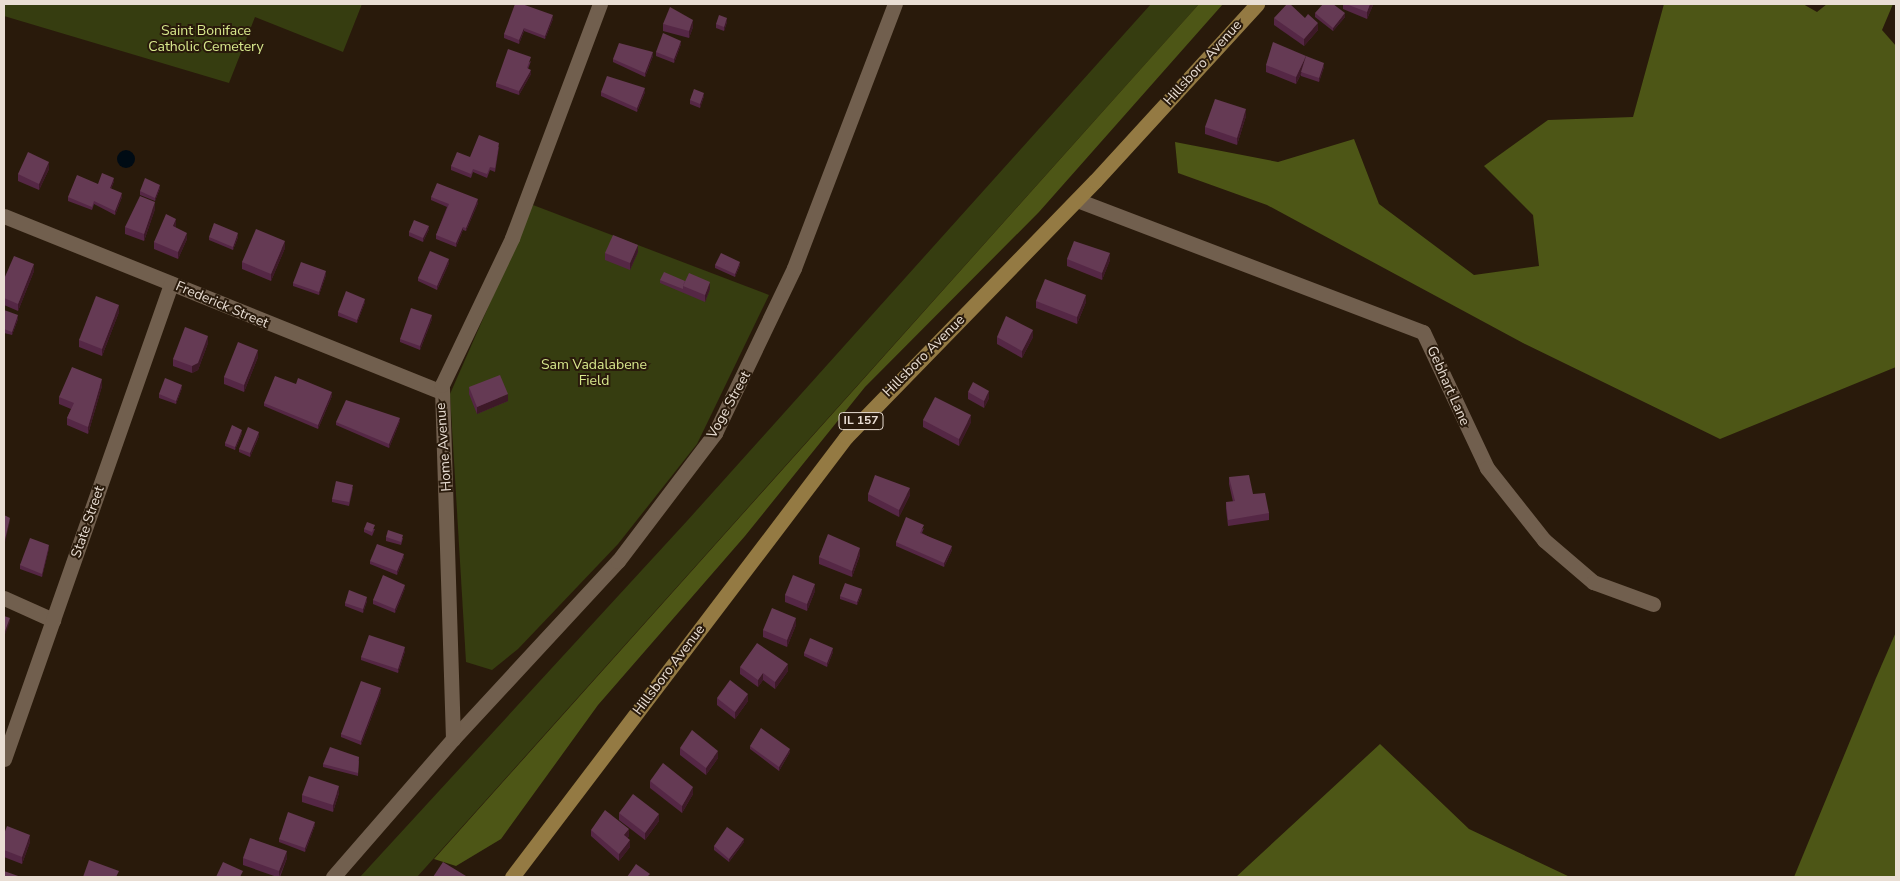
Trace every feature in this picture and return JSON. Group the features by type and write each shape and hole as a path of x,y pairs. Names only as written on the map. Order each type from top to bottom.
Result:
{"main road":[{"name":"Hillsboro Avenue","path":"512,877 846,438 1077,200 1257,4"}],"street":[{"name":"Home Avenue","path":"453,739 453,644 441,392 445,374 512,238 600,4"},
{"name":"Voge Street","path":"453,739 625,553 715,433 790,276 895,4"},
{"name":"Gebhart Lane","path":"1077,200 1423,332 1487,468 1544,540 1593,582 1653,604"},
{"name":"Frederick Street","path":"4,216 441,392"},
{"name":"State Street","path":"4,759 171,284"},
{"path":"4,598 53,620"},
{"path":"334,877 453,739"}],"green space":[{"name":"Saint Boniface Catholic Cemetery","path":"4,4 362,4 343,52 255,17 229,83 4,16"},
{"path":"1151,4 1199,4 417,877 360,877 687,521"},
{"path":"1199,4 1223,4 1039,212 865,387 745,536 598,705 501,839 456,866 434,859"},
{"path":"1664,4 1803,4 1817,12 1827,4 1893,4 1882,30 1896,46 1896,367 1720,439 1523,343 1267,205 1178,173 1175,142 1278,162 1354,139 1379,204 1474,275 1539,266 1533,215 1484,166 1548,120 1633,117"},
{"name":"Sam Vadalabene Field","path":"533,205 769,295 697,444 618,544 518,649 492,670 466,662 450,394"},
{"path":"1896,632 1896,877 1794,877 1876,678"},
{"path":"1380,744 1469,829 1570,877 1236,877"}],"shaded area":[{"path":"126,150 132,153 135,159 132,165 126,168 120,165 117,159 120,153"}],"building":[{"path":"515,4 522,4 553,15 545,36 524,28 519,40 504,34"},
{"path":"1287,4 1290,4 1305,18 1308,14 1318,23 1304,39 1274,18"},
{"path":"1323,4 1333,4 1345,13 1333,28 1315,13"},
{"path":"1346,4 1370,4 1367,12"},
{"path":"670,7 693,20 689,31 663,24"},
{"path":"719,15 727,18 724,27 716,24"},
{"path":"663,33 681,41 674,59 656,52"},
{"path":"1273,42 1306,56 1296,77 1266,65"},
{"path":"619,43 653,52 645,73 613,59"},
{"path":"508,49 531,57 527,68 531,70 519,91 496,83"},
{"path":"1306,56 1324,63 1319,78 1301,72"},
{"path":"607,76 645,88 637,108 601,92"},
{"path":"694,89 704,93 700,104 690,100"},
{"path":"1215,99 1246,109 1237,138 1205,127"},
{"path":"479,135 499,143 495,168 490,167 487,174 473,169 471,174 451,166 457,152 470,157"},
{"path":"28,152 49,162 39,184 18,174"},
{"path":"102,173 114,178 110,188 122,193 115,211 94,201 92,207 68,197 77,175 98,184"},
{"path":"145,178 160,185 155,198 140,191"},
{"path":"437,183 478,199 466,228 463,227 456,243 436,235 449,204 431,197"},
{"path":"140,196 155,202 144,234 125,227"},
{"path":"166,214 176,219 173,226 187,233 178,252 154,242"},
{"path":"414,220 429,226 423,238 409,232"},
{"path":"214,223 238,233 233,247 209,237"},
{"path":"256,229 285,241 271,274 242,262"},
{"path":"613,235 638,245 630,263 605,253"},
{"path":"1074,241 1110,253 1102,273 1067,259"},
{"path":"430,251 449,259 437,286 418,278"},
{"path":"721,253 740,262 735,274 715,265"},
{"path":"14,256 34,264 18,304 4,298 4,279"},
{"path":"301,262 326,271 319,292 293,283"},
{"path":"664,272 685,281 683,289 660,280"},
{"path":"689,273 710,282 705,295 683,286"},
{"path":"1045,279 1086,295 1077,317 1036,301"},
{"path":"346,291 365,299 357,320 338,312"},
{"path":"96,296 119,305 102,349 79,340"},
{"path":"411,308 432,315 420,346 400,339"},
{"path":"4,310 18,315 12,332 4,329"},
{"path":"1006,316 1033,330 1022,351 997,337"},
{"path":"185,327 208,336 198,363 192,366 173,359"},
{"path":"238,342 258,350 244,385 224,377"},
{"path":"72,367 102,379 88,427 67,418 74,403 59,397"},
{"path":"500,375 508,394 477,407 469,387"},
{"path":"275,376 296,384 298,378 332,392 318,425 264,403"},
{"path":"165,378 182,385 176,401 159,394"},
{"path":"973,382 989,391 984,401 968,392"},
{"path":"935,397 971,415 959,439 923,420"},
{"path":"346,400 400,418 389,444 336,422"},
{"path":"232,425 242,430 235,447 225,443"},
{"path":"248,427 259,432 250,453 239,449"},
{"path":"875,475 910,488 899,510 868,494"},
{"path":"1249,475 1253,494 1265,493 1269,513 1228,520 1226,502 1235,501 1229,477"},
{"path":"336,481 353,485 349,502 332,499"},
{"path":"4,515 10,518 4,544"},
{"path":"906,517 924,525 920,533 952,546 944,563 896,542"},
{"path":"367,522 375,525 372,532 364,529"},
{"path":"388,530 403,535 401,542 386,537"},
{"path":"828,534 860,548 852,571 819,557"},
{"path":"30,538 49,545 42,574 20,565"},
{"path":"377,544 404,554 397,571 370,561"},
{"path":"383,575 405,585 395,609 373,600"},
{"path":"793,575 815,584 807,604 785,595"},
{"path":"845,583 862,589 857,602 840,596"},
{"path":"349,590 367,597 363,609 345,603"},
{"path":"772,608 796,618 787,640 763,630"},
{"path":"4,616 10,618 4,634"},
{"path":"369,635 405,647 398,669 361,657"},
{"path":"810,638 833,648 827,663 804,653"},
{"path":"757,643 788,664 775,682 763,673 758,680 740,667"},
{"path":"730,680 748,694 735,712 717,698"},
{"path":"361,681 381,688 361,741 341,734"},
{"path":"761,728 790,749 779,767 750,746"},
{"path":"692,730 718,751 706,768 680,748"},
{"path":"330,747 359,757 358,773 323,764"},
{"path":"663,763 693,787 682,806 650,781"},
{"path":"309,776 339,786 333,805 302,795"},
{"path":"633,794 659,814 645,833 619,813"},
{"path":"605,810 629,829 624,835 630,840 619,854 591,830"},
{"path":"288,812 315,822 305,848 279,839"},
{"path":"7,826 30,835 22,857 4,850 4,834"},
{"path":"727,827 744,839 729,859 714,846"},
{"path":"250,838 287,851 279,871 243,858"},
{"path":"89,860 119,871 116,877 83,877"},
{"path":"223,862 243,871 240,877 216,877"},
{"path":"443,862 466,876 433,877"},
{"path":"636,864 650,874 647,877 627,877"},
{"path":"4,871 21,877 4,877"}]}
